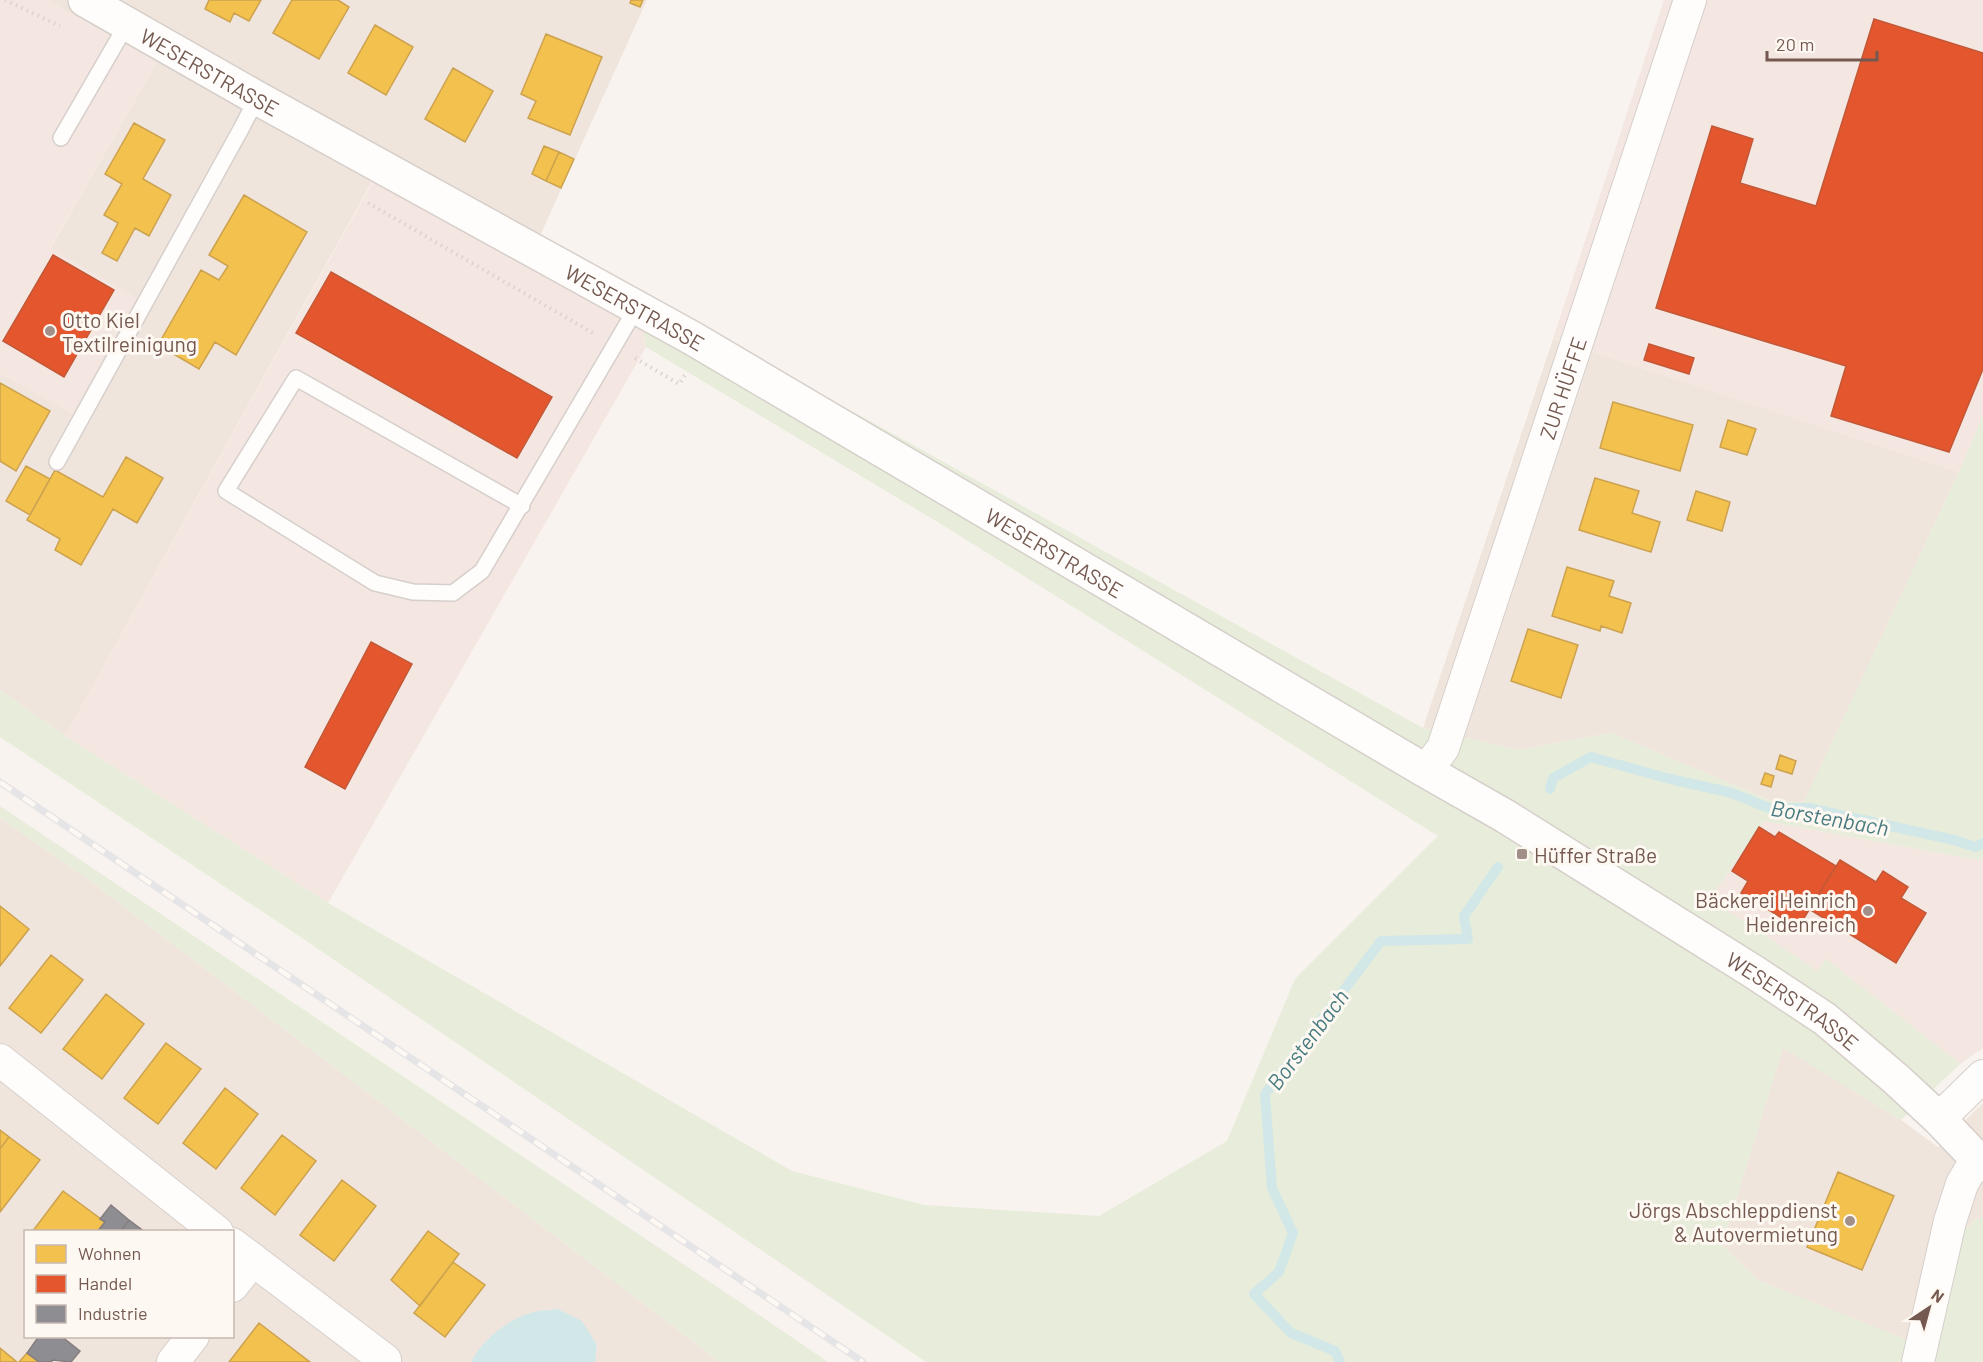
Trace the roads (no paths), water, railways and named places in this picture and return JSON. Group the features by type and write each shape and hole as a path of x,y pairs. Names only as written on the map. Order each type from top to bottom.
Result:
{"street":[{"name":"WESERSTRASSE","path":"86,0 257,98 638,307 1515,822 1825,1019 1896,1079 1980,1162"},
{"name":"ZUR HÜFFE","path":"1426,771 1443,748 1690,0"},
{"path":"0,1060 214,1230"},
{"path":"1939,1119 1983,1077"},
{"path":"1918,1362 1950,1221 1962,1184 1980,1162"},
{"path":"234,1279 242,1252 385,1360"},
{"path":"173,1362 191,1338"}],"lane":[{"path":"61,138 127,24"},
{"path":"57,462 257,98"},
{"path":"522,506 296,378 226,490 375,583 413,592 453,593 482,571 522,506 638,307"}],"waterway":[{"name":"Borstenbach","path":"1550,789 1553,778 1591,757 1732,793 1769,808 1809,808 1954,840 1976,847 1983,843"},
{"name":"Borstenbach","path":"1340,1362 1335,1351 1291,1333 1254,1294 1279,1272 1293,1233 1272,1188 1265,1094 1381,941 1468,939 1464,916 1498,867"}],"railway":[{"path":"0,782 863,1362"}],"place":[{"name":"Otto Kiel Textilreinigung","path":"50,331"},
{"name":"Hüffer Straße","path":"1522,854"},
{"name":"Bäckerei Heinrich Heidenreich","path":"1868,911"},
{"name":"Jörgs Abschleppdienst & Autovermietung","path":"1850,1221"}]}
